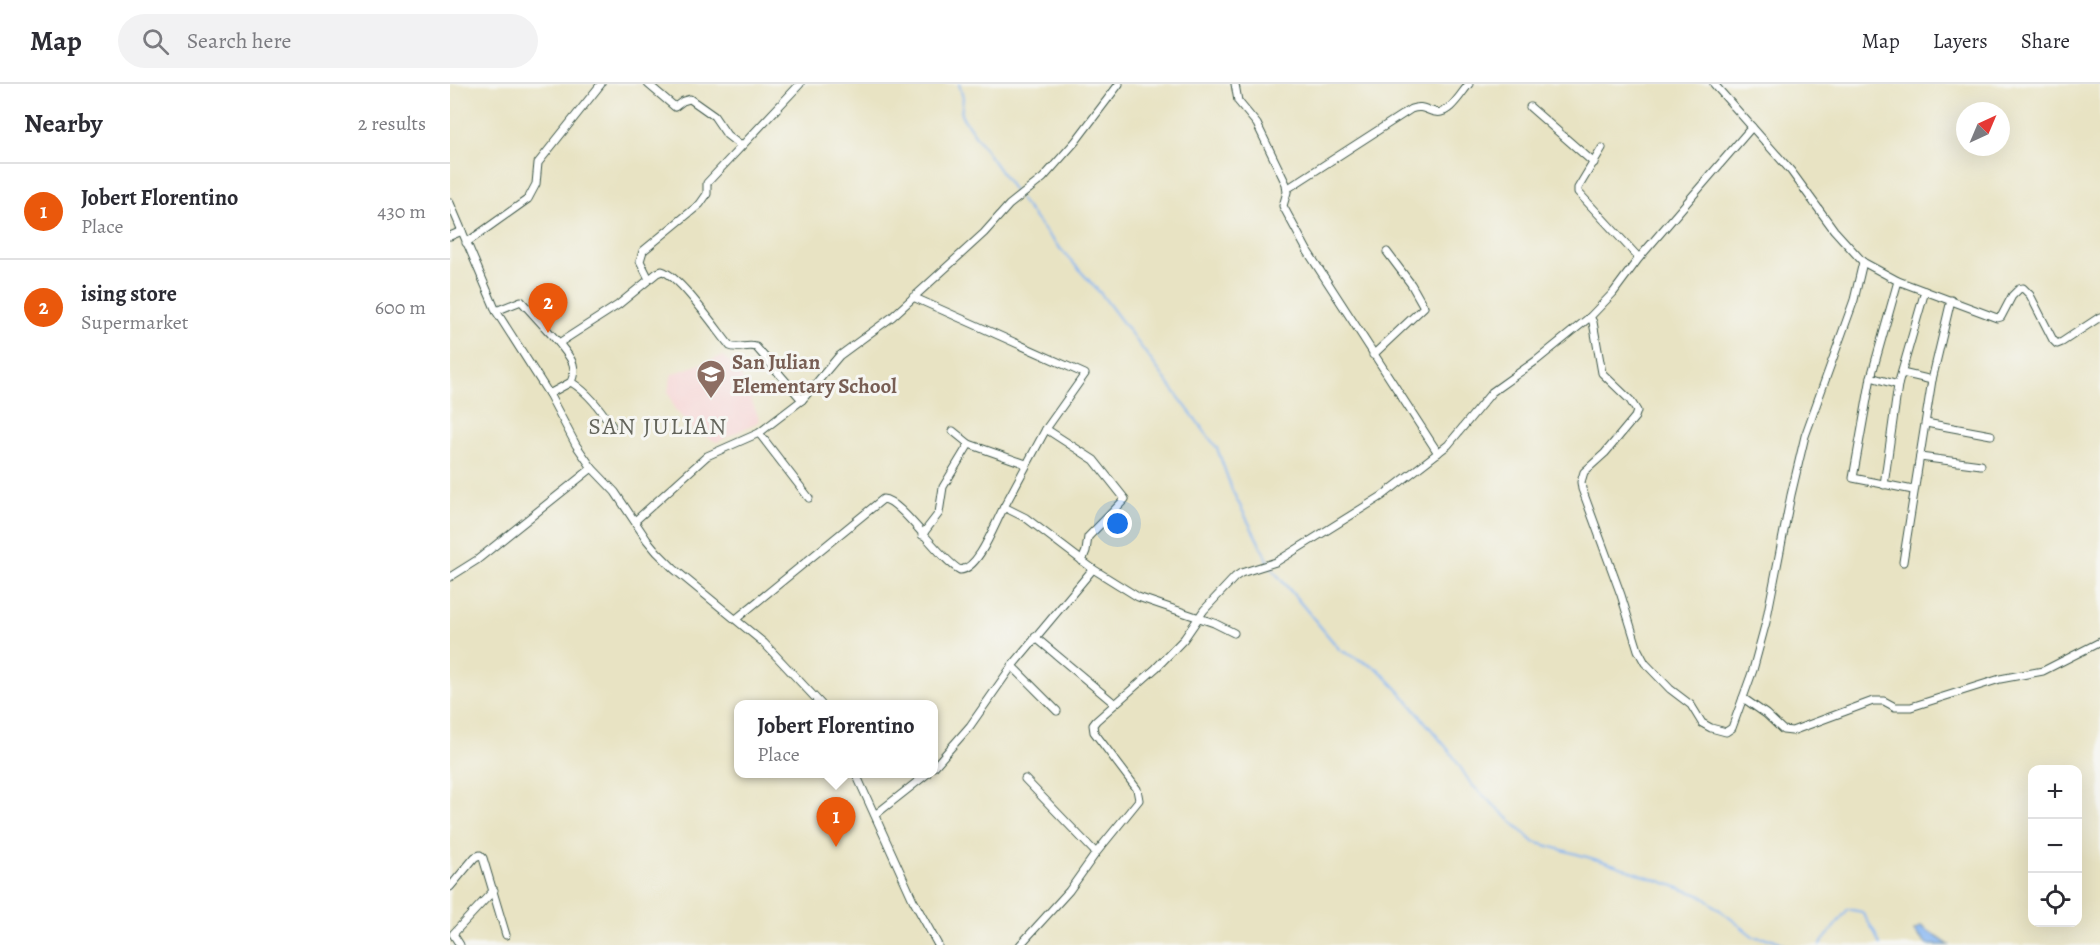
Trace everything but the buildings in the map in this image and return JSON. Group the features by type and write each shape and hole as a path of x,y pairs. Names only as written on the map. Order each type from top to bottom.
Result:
{"street":[{"path":"466,243 528,199 536,184 538,163 601,84"},
{"path":"648,84 675,107 683,100 690,99 714,116 727,135 741,146"},
{"path":"649,279 640,261 643,251 700,204 707,194 707,183 800,84"},
{"path":"635,521 707,456 759,433 802,400 839,356 892,317 984,233 1010,205 1043,178 1075,142 1119,84"},
{"path":"1235,84 1238,101 1263,134 1287,189 1283,206 1308,252 1438,453"},
{"path":"1287,189 1412,109 1424,106 1434,112 1443,112 1469,84"},
{"path":"1718,86 1791,171 1834,230 1863,262 1898,281 2000,318 2015,292 2023,288 2030,295 2057,344 2100,317"},
{"path":"1530,107 1594,163"},
{"path":"1020,945 1069,891 1136,804 1139,794 1093,729 1096,721 1156,668 1184,639 1204,610 1235,577 1276,562 1382,496 1448,445 1492,392 1538,360 1590,317 1613,293 1639,258 1752,127"},
{"path":"1602,148 1578,188 1578,192 1639,258"},
{"path":"450,203 496,311 549,394 576,445 592,468 615,492 647,540 674,569 736,619 784,663 817,700"},
{"path":"450,236 462,231"},
{"path":"1373,355 1424,307 1411,284 1387,252"},
{"path":"1590,317 1593,322 1602,373 1630,400 1637,411 1635,417 1605,453 1584,472 1581,482 1638,650 1645,663 1660,680 1691,705 1702,723 1726,732 1732,728 1743,698 1766,622 1805,436 1854,300 1863,262"},
{"path":"559,343 605,314 662,271 679,283 730,346 734,348 749,345 756,347 802,400"},
{"path":"1898,281 1871,377 1852,478 1913,490"},
{"path":"1884,485 1898,385 1925,291"},
{"path":"736,619 883,499 892,501 955,568 965,570 971,566 987,541 1046,429 1085,374 913,297"},
{"path":"1903,562 1932,380 1951,300"},
{"path":"496,311 521,301 559,343 575,365 571,382 549,394"},
{"path":"1902,373 1932,380"},
{"path":"1871,377 1898,385"},
{"path":"571,382 582,388 612,426"},
{"path":"1926,423 1991,435"},
{"path":"1046,429 1094,460 1125,499 1088,537 1082,561"},
{"path":"953,431 969,444 1026,464"},
{"path":"759,433 808,498"},
{"path":"922,535 939,513 944,487 969,444"},
{"path":"1920,457 1981,465"},
{"path":"450,577 477,560 592,468"},
{"path":"1004,507 1026,518 1082,561 1138,597 1200,618 1233,633"},
{"path":"938,761 970,726 1035,637 1094,569"},
{"path":"1035,637 1115,704"},
{"path":"1743,698 1766,714 1783,730 1792,731 1873,701 1884,701 1895,707 1911,707 2000,679 2034,674 2100,642"},
{"path":"1012,666 1058,711"},
{"path":"858,778 913,900 938,945"},
{"path":"875,815 922,778"},
{"path":"1025,779 1096,853"},
{"path":"450,887 480,855 494,890 506,935"},
{"path":"460,945 453,934 494,890"}],"shaded area":[{"name":"San Julian Elementary School","path":"723,356 739,371 760,421 717,442 694,431 674,408 668,391 672,374"}],"water":[{"path":"1921,926 1949,945 1927,945 1914,931"}],"waterway":[{"path":"959,84 963,98 961,115 1017,195"},
{"path":"1020,199 1048,235 1102,295 1217,448 1232,490 1273,570 1340,650 1378,669 1401,693 1451,753 1471,784 1534,842 1612,864 1702,896 1754,937 1773,939 1784,945"},
{"path":"1820,945 1848,909 1862,912 1880,945"}],"place":[{"name":"ising store","path":"548,333"},
{"name":"San Julian Elementary School","path":"711,400"},
{"name":"Jobert Florentino","path":"836,847"}],"district":[{"name":"SAN JULIAN","path":"658,426"}]}
